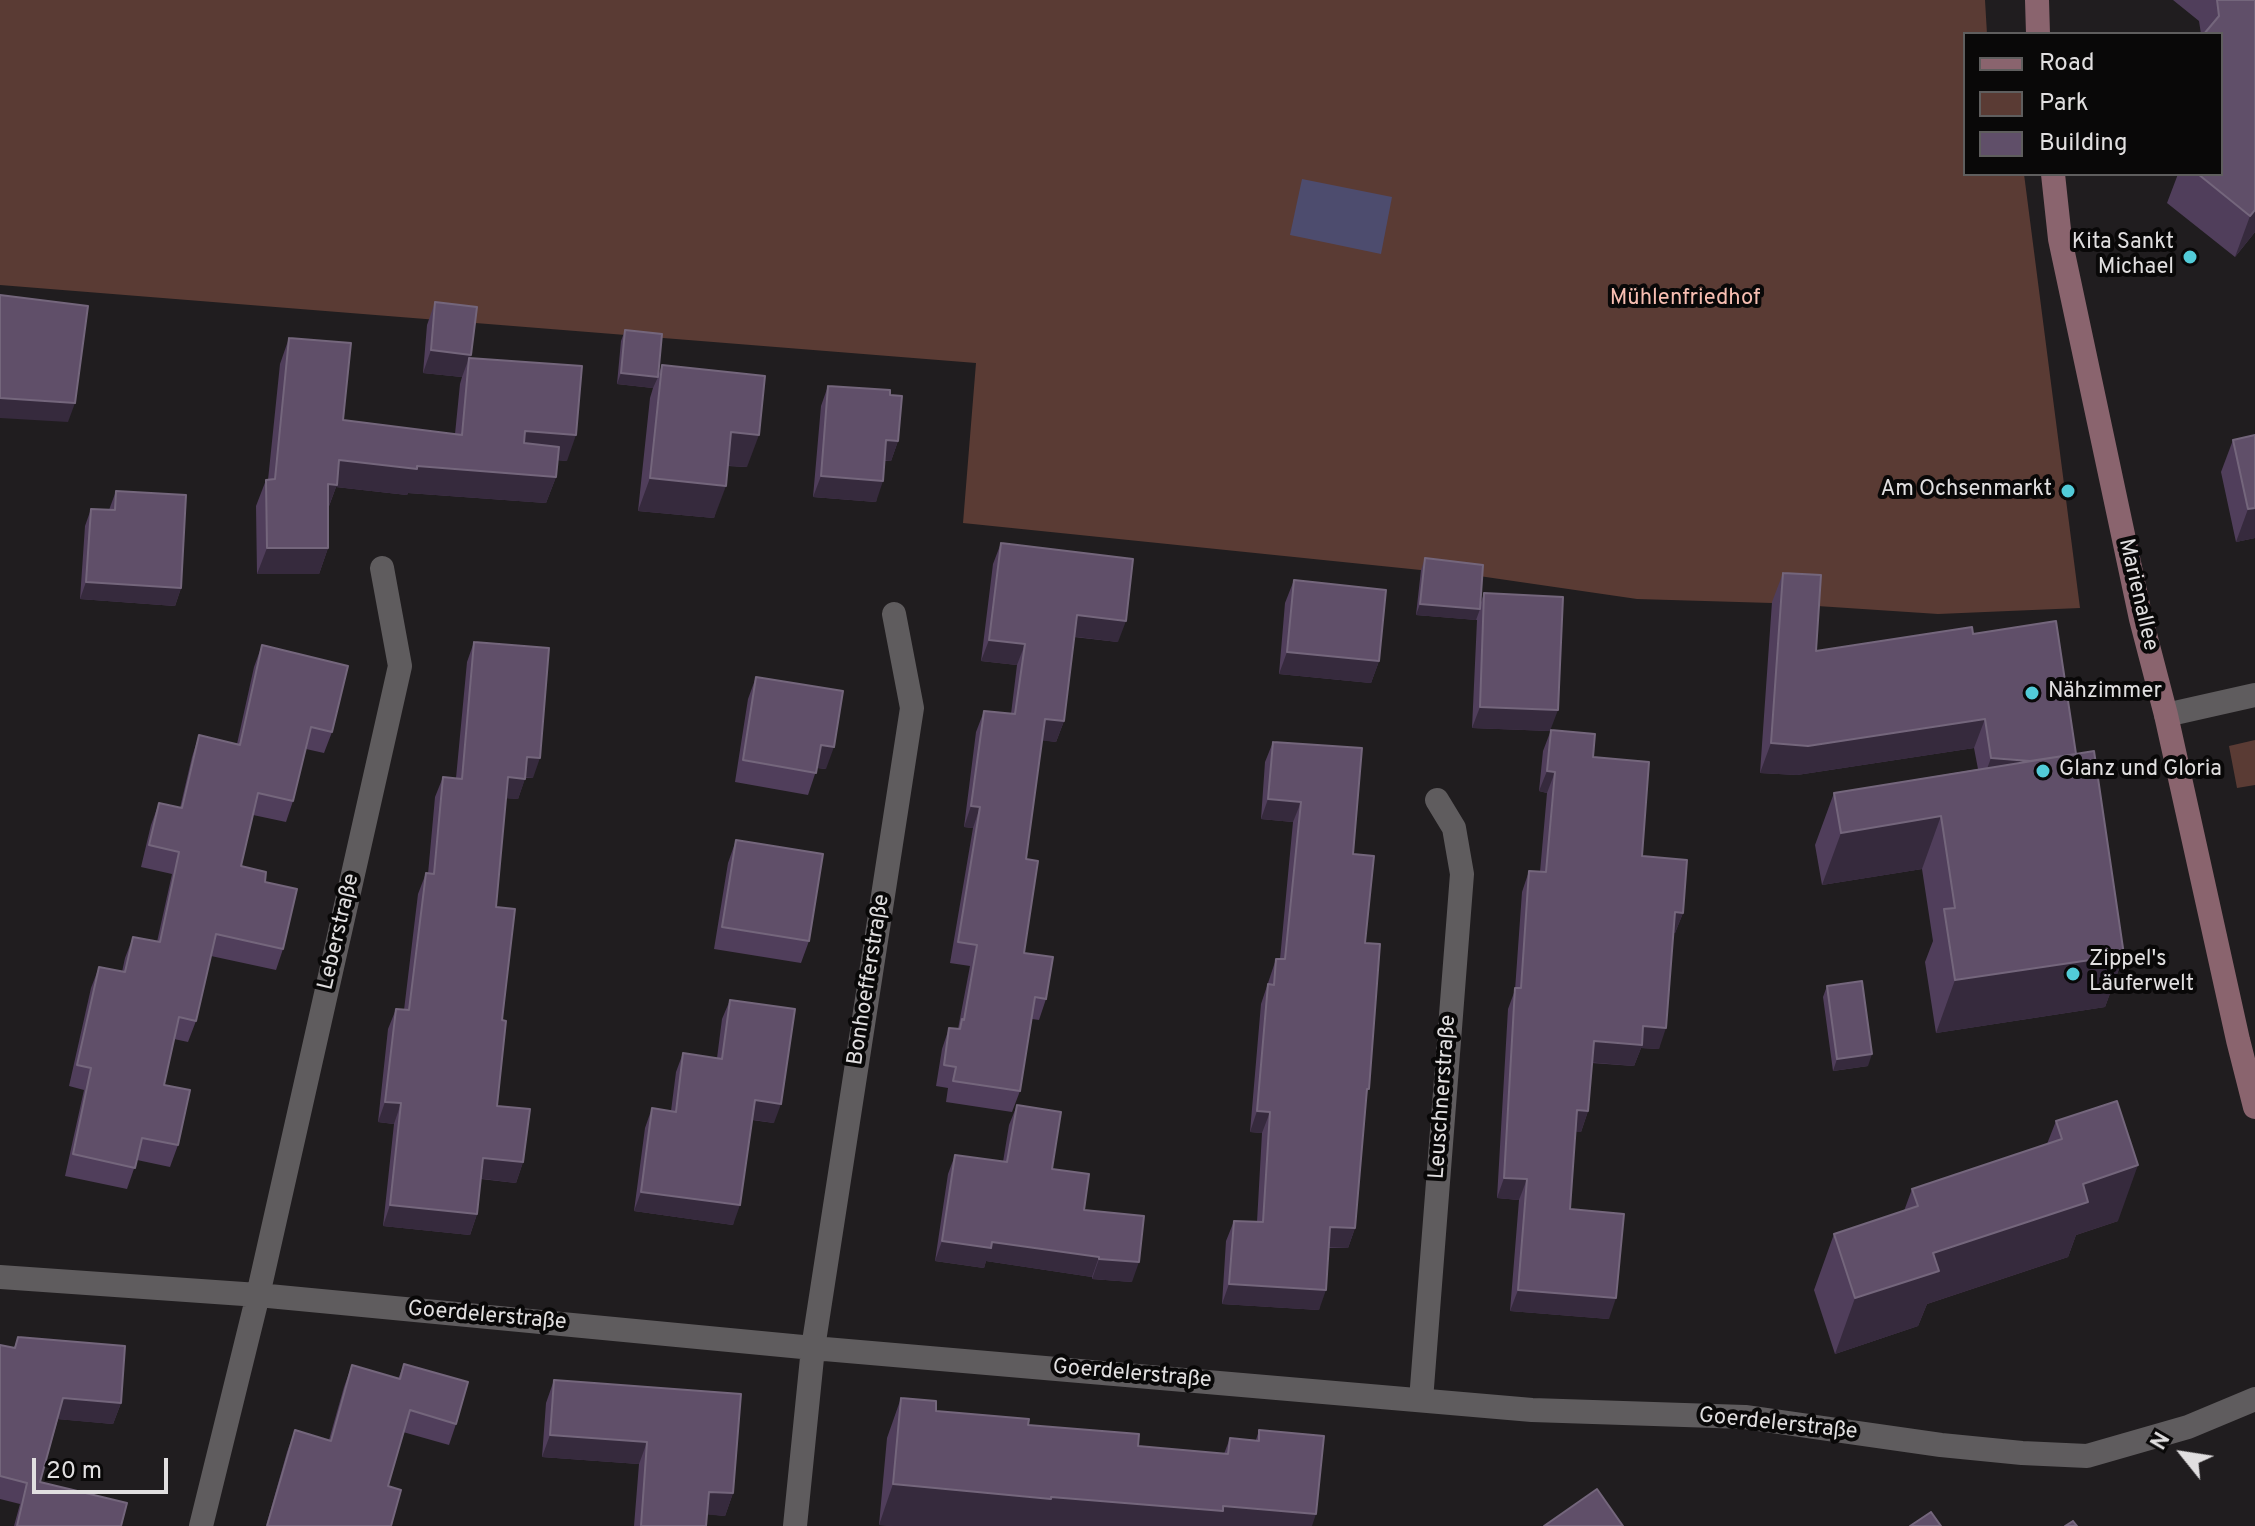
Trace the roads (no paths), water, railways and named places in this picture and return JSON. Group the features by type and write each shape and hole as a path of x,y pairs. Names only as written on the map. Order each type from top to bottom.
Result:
{"main road":[{"path":"2037,0 2038,32"},
{"name":"Marienallee","path":"2053,176 2060,239 2141,619 2166,715 2255,1107"}],"street":[{"name":"Leberstraße","path":"201,1526 258,1295 400,666 382,568"},
{"name":"Bonhoefferstraße","path":"795,1526 813,1348 912,708 894,614"},
{"path":"2166,715 2255,695"},
{"name":"Leuschnerstraße","path":"1421,1400 1462,874 1454,828 1437,800"},
{"name":"Goerdelerstraße","path":"0,1277 258,1295 813,1348 1532,1410 1745,1417 1941,1445 2087,1456 2188,1427 2255,1399"}],"water":[{"path":"1302,179 1392,197 1381,254 1290,235"}],"place":[{"name":"Kita Sankt Michael","path":"2190,257"},
{"name":"Am Ochsenmarkt","path":"2068,491"},
{"name":"Nähzimmer","path":"2032,693"},
{"name":"Glanz und Gloria","path":"2043,771"},
{"name":"Zippel's Läuferwelt","path":"2073,974"}],"park label":[{"name":"Mühlenfriedhof","path":"1685,300"}]}
